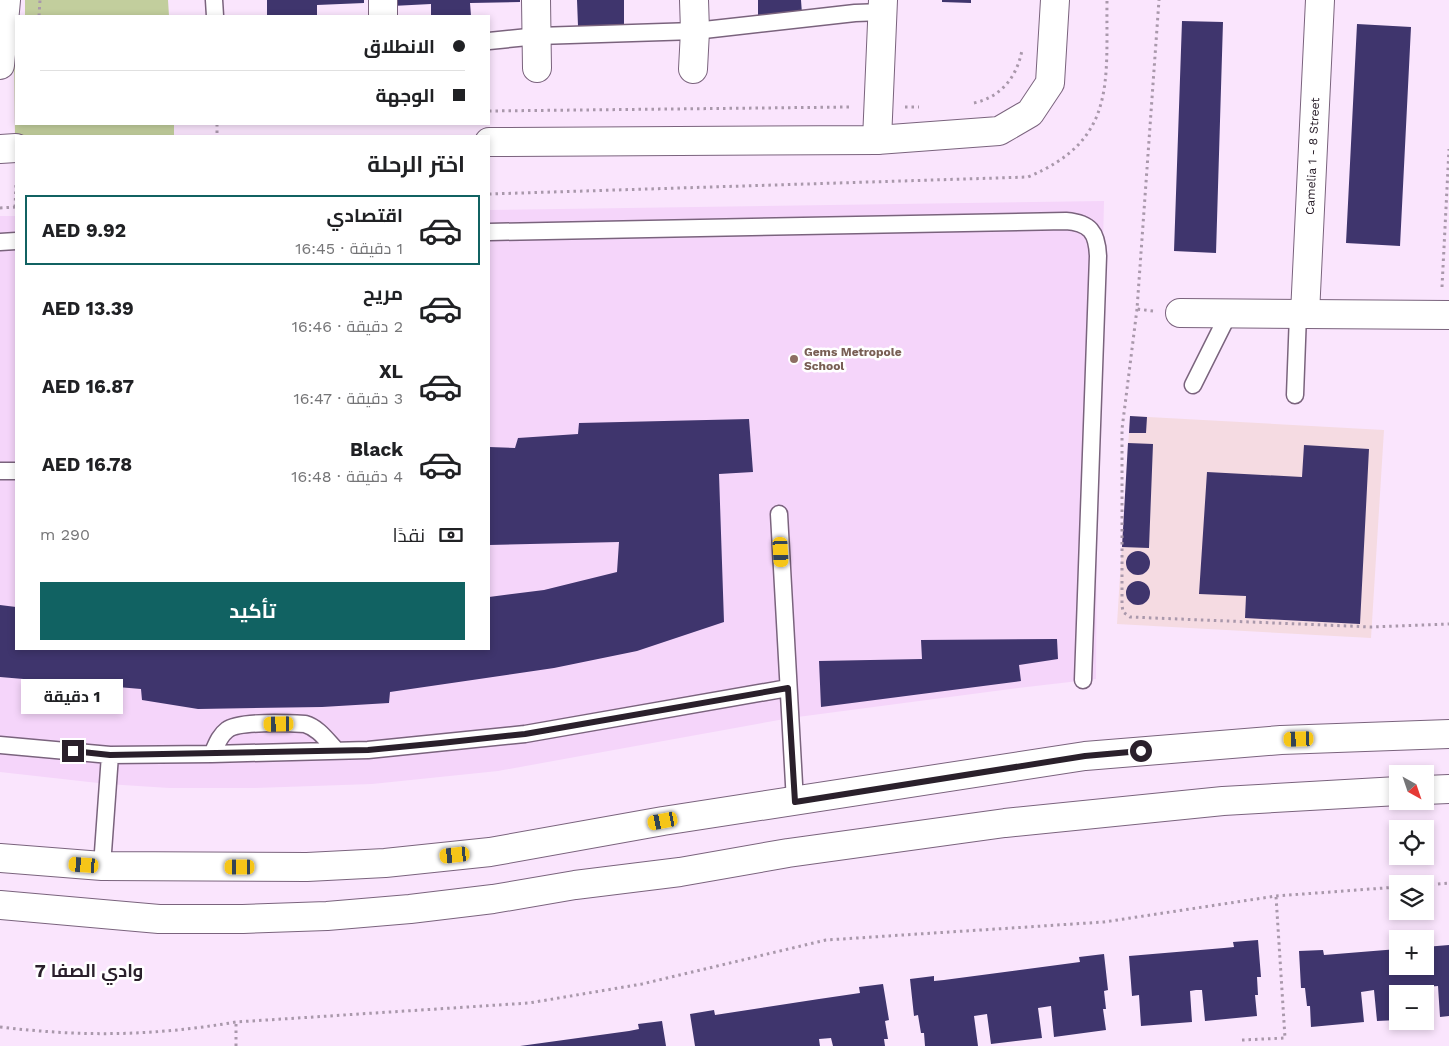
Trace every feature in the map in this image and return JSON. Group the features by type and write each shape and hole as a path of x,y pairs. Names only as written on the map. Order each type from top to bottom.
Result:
{"street":[{"path":"382,0 383,15"},
{"path":"536,0 537,68"},
{"path":"693,69 694,0"},
{"path":"490,142 877,140 999,131 1030,113 1050,83 1055,0"},
{"name":"Camelia 1 - 8 Street","path":"1301,314 1320,0"},
{"path":"877,140 883,6"},
{"path":"0,65 7,17"},
{"path":"0,148 15,148"},
{"path":"1180,313 1445,315"},
{"path":"0,858 102,866 307,867 385,863 490,852 663,821 1085,756 1281,740 1449,734"},
{"path":"1434,790 1449,790"},
{"path":"0,905 168,919 326,916 410,909 493,899 576,885 680,872 788,853 1005,823 1223,801 1389,792"}],"lane":[{"path":"214,0 215,15"},
{"path":"490,41 538,36 695,31 855,12 883,6"},
{"path":"490,232 1066,221 1079,222 1091,230 1098,242 1098,256 1083,680"},
{"path":"0,242 15,242"},
{"path":"1193,385 1229,313"},
{"path":"1295,394 1301,314"},
{"path":"0,471 15,471"},
{"path":"779,514 795,802"},
{"path":"0,745 110,755 386,749 525,734 788,688"},
{"path":"212,754 221,736 226,731 243,724 305,724 312,726 337,751"},
{"path":"102,866 110,755"}],"path":[{"path":"39,15 40,0"},
{"path":"1159,0 1137,309 1122,429 1122,605 1124,612 1130,617 1362,627 1449,624"},
{"path":"968,104 986,100 999,93 1011,80 1020,64 1024,41"},
{"path":"490,111 924,107"},
{"path":"1445,315 1449,149"},
{"path":"0,208 15,207"},
{"path":"1137,309 1180,313"},
{"path":"1434,884 1449,883"},
{"path":"0,1027 41,1032 140,1034 193,1029 236,1022 529,1003 642,984 826,940 1104,922 1276,896 1389,888"},
{"path":"1242,1040 1285,1038 1276,896"},
{"path":"236,1022 236,1046"}],"shaded area":[{"name":"Gems Metropole School","path":"1104,201 1097,502 1096,679 790,718 498,771 372,784 255,788 169,788 107,784 0,772 0,216 15,216 15,650 490,650 490,210"},
{"path":"1130,416 1384,430 1371,638 1117,624"}],"green space":[{"path":"25,0 168,0 169,15 25,15"},
{"path":"14,48 15,125 174,125 174,135 15,135 15,139"}],"building":[{"path":"267,0 364,0 364,3 317,5 317,15 267,15"},
{"path":"392,0 520,0 520,2 470,3 471,15 431,15 431,4 392,6"},
{"path":"577,0 624,0 624,25 578,26"},
{"path":"758,0 801,0 802,14 758,15"},
{"path":"942,0 971,0 971,3 942,2"},
{"path":"1182,21 1223,22 1216,253 1174,251"},
{"path":"1357,24 1411,27 1400,246 1346,243"},
{"path":"1130,416 1147,417 1146,433 1129,433"},
{"path":"749,419 753,472 719,474 724,622 637,651 554,668 390,692 389,703 322,707 198,709 142,700 141,689 0,677 0,605 15,607 15,650 490,650 490,597 544,590 617,572 619,542 490,545 490,447 515,448 518,438 578,434 579,423"},
{"path":"1128,443 1153,444 1149,548 1122,547"},
{"path":"1304,445 1369,449 1360,624 1245,618 1246,596 1199,594 1207,472 1302,477"},
{"path":"1138,551 1143,552 1149,558 1149,568 1143,574 1138,575 1133,574 1127,568 1126,563 1127,558 1133,552"},
{"path":"1138,581 1143,582 1149,588 1149,598 1143,604 1138,605 1133,604 1127,598 1126,593 1127,588 1133,582"},
{"path":"1057,639 1058,659 1019,665 1021,681 821,707 819,661 922,659 921,640"},
{"path":"1258,940 1261,977 1257,977 1258,995 1255,995 1257,1016 1205,1021 1202,990 1196,990 1190,991 1192,1022 1141,1026 1139,995 1132,996 1129,956 1234,947 1233,942"},
{"path":"1449,945 1449,1016 1440,1017 1438,986 1389,985 1389,1020 1377,1021 1374,990 1361,992 1364,1022 1311,1027 1310,1006 1307,1006 1305,988 1301,988 1299,951 1323,950 1324,955 1389,950 1389,975 1434,975 1434,946"},
{"path":"1104,954 1108,990 1104,991 1106,1009 1103,1009 1106,1030 1054,1037 1051,1006 1038,1008 1042,1038 991,1044 987,1014 974,1016 978,1046 925,1046 924,1033 921,1033 918,1015 914,1016 910,979 934,976 934,981 944,980 1080,962 1079,957"},
{"path":"883,984 889,1020 885,1021 888,1039 884,1039 885,1046 833,1046 831,1038 819,1039 820,1046 695,1046 690,1014 714,1010 715,1015 860,993 859,987"},
{"path":"662,1021 666,1046 520,1046 629,1031 639,1029 638,1024"}],"place":[{"name":"Gems Metropole School","path":"794,359"}],"district":[{"name":"وادي الصفا 7","path":"89,971"}],"route":[{"path":"73,751 110,755 368,750 525,734 788,688 795,802 1085,756 1141,751"}]}
